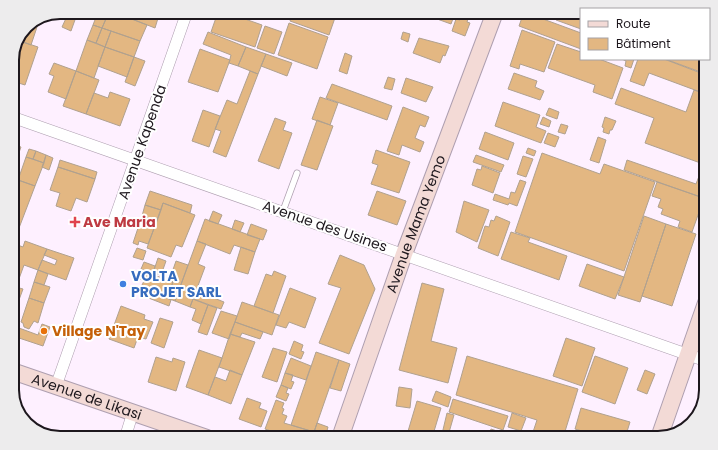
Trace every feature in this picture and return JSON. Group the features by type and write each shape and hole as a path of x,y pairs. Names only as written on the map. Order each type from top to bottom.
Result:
{"main road":[{"name":"Avenue Mama Yemo","path":"342,431 404,254 492,19"},
{"path":"662,431 699,324"},
{"name":"Avenue de Likasi","path":"19,373 187,431"}],"street":[{"name":"Avenue Kapenda","path":"56,386 185,19"},
{"name":"Avenue des Usines","path":"19,119 699,359"},
{"path":"127,431 133,412"}],"lane":[{"path":"283,211 297,173"}],"building":[{"path":"66,19 75,19 71,31 62,27"},
{"path":"95,19 106,19 102,28 93,25"},
{"path":"106,19 132,19 147,25 140,41 102,28"},
{"path":"132,19 158,19 155,28"},
{"path":"216,19 245,19 262,25 255,47 211,32"},
{"path":"291,19 335,19 329,35 290,21"},
{"path":"437,19 453,19 451,24"},
{"path":"456,19 468,19 467,22 470,23 465,36 452,31"},
{"path":"522,19 543,19 580,33 580,49 519,26"},
{"path":"580,19 580,29 556,20"},
{"path":"289,23 328,37 317,69 278,55"},
{"path":"93,25 102,28 96,43 87,40"},
{"path":"265,26 282,32 274,54 257,48"},
{"path":"37,27 31,45 23,42 33,29"},
{"path":"102,28 111,31 105,47 96,43"},
{"path":"522,30 555,42 544,72 520,64 519,69 510,66"},
{"path":"111,31 140,41 134,57 105,47"},
{"path":"208,32 246,47 238,66 229,63 231,55 203,44"},
{"path":"403,32 410,34 408,42 401,39"},
{"path":"419,38 449,46 440,63 413,53"},
{"path":"87,40 105,47 94,78 76,71"},
{"path":"23,42 38,47 25,85 19,83 19,58"},
{"path":"557,44 580,52 580,60 602,60 623,68 612,99 593,92 595,85 548,68"},
{"path":"105,47 134,57 127,77 98,66"},
{"path":"246,47 266,54 258,74 238,66"},
{"path":"200,49 230,60 218,92 188,82"},
{"path":"345,53 352,56 347,74 339,71"},
{"path":"266,54 292,63 287,76 261,66"},
{"path":"134,57 145,61 135,86 125,82"},
{"path":"624,60 634,60 631,68 625,66 626,61"},
{"path":"638,60 667,60 699,72 699,92 649,73 644,86 630,81"},
{"path":"668,60 699,60 699,71"},
{"path":"54,63 76,71 66,99 48,92 54,76 49,74"},
{"path":"76,71 99,80 86,114 63,106"},
{"path":"250,71 258,74 226,157 213,152 221,131 215,129 227,100 237,104"},
{"path":"514,73 537,81 535,87 544,91 540,100 508,89"},
{"path":"388,77 395,79 392,90 384,88"},
{"path":"406,78 433,87 426,102 401,93"},
{"path":"332,84 392,106 387,120 326,98"},
{"path":"621,88 686,112 694,90 699,92 699,162 645,143 654,118 615,104"},
{"path":"110,92 130,99 120,126 86,114 94,93 108,98"},
{"path":"320,97 338,103 330,125 312,119"},
{"path":"503,102 540,115 536,127 546,131 541,143 495,126"},
{"path":"403,107 429,117 425,127 420,125 415,138 424,142 420,152 402,145 399,155 387,151"},
{"path":"549,108 559,112 557,119 546,115"},
{"path":"203,110 220,116 209,147 192,141"},
{"path":"543,117 551,121 549,127 540,124"},
{"path":"605,117 616,121 609,134 603,132 604,128 602,127"},
{"path":"275,118 286,122 283,130 292,133 279,169 258,161"},
{"path":"317,120 333,126 317,170 301,165"},
{"path":"561,124 568,126 565,134 558,132"},
{"path":"485,132 514,143 508,160 479,149"},
{"path":"548,133 559,137 555,147 544,143"},
{"path":"598,137 606,140 599,163 590,160"},
{"path":"528,148 536,151 534,156 526,153"},
{"path":"29,149 36,151 33,159 26,157"},
{"path":"376,150 410,162 399,193 371,184 378,165 372,163"},
{"path":"36,151 46,155 44,163 33,159"},
{"path":"542,153 600,174 604,164 655,182 624,271 515,232"},
{"path":"46,155 53,158 49,170 42,167"},
{"path":"476,155 504,165 501,172 473,162"},
{"path":"523,156 533,159 526,177 517,174"},
{"path":"26,157 44,163 35,186 19,180"},
{"path":"60,160 97,172 95,179 58,167"},
{"path":"627,160 696,184 699,176 699,197 624,170"},
{"path":"482,166 500,173 493,193 472,185 477,169 481,170"},
{"path":"58,167 95,179 87,202 76,198 71,211 56,206 60,193 50,190"},
{"path":"19,180 35,186 19,228"},
{"path":"520,180 526,182 517,206 509,203 508,205 493,200 495,194 509,199 511,192 515,193"},
{"path":"657,182 699,196 699,212 692,232 678,227 680,221 661,214 663,209 658,207 661,199 652,196"},
{"path":"150,191 192,205 190,213 163,203 161,210 145,205"},
{"path":"377,191 406,201 397,225 368,215"},
{"path":"464,201 489,210 477,242 456,232"},
{"path":"163,203 195,215 182,247 176,245 171,257 147,248"},
{"path":"145,205 161,210 157,221 142,216"},
{"path":"213,211 222,215 218,224 209,221"},
{"path":"142,216 157,221 148,244 139,241 138,245 133,243"},
{"path":"496,216 510,222 498,256 478,248 485,226 489,227 491,220 494,221"},
{"path":"644,216 666,224 640,302 618,295"},
{"path":"205,219 260,239 255,252 234,245 230,254 197,241"},
{"path":"235,220 244,223 240,232 232,229"},
{"path":"251,224 267,230 263,240 247,235"},
{"path":"666,224 696,234 672,306 642,296"},
{"path":"511,232 530,238 528,242 567,256 559,280 501,259"},
{"path":"25,241 47,249 38,270 24,265 19,279 19,246 23,247"},
{"path":"197,241 206,244 198,264 205,267 190,307 175,301"},
{"path":"241,247 255,252 248,274 234,270"},
{"path":"137,248 146,251 143,260 133,257"},
{"path":"47,249 74,258 66,280 38,270 42,260 55,265 57,260 44,255"},
{"path":"340,255 364,265 375,289 349,354 319,343 341,288 328,284"},
{"path":"158,258 166,261 161,275 153,273"},
{"path":"176,261 188,265 175,301 167,298 173,282 169,281"},
{"path":"144,262 155,266 153,273 141,269"},
{"path":"587,264 624,277 615,299 579,286"},
{"path":"38,270 48,274 44,285 34,282"},
{"path":"143,271 173,282 167,298 171,300 169,306 146,297 149,290 141,287 144,281 140,279"},
{"path":"274,271 286,276 273,313 254,306 266,274 272,276"},
{"path":"34,282 50,287 44,303 29,298"},
{"path":"422,283 444,289 431,341 457,348 448,383 399,370"},
{"path":"19,288 23,289 19,300"},
{"path":"290,288 316,298 305,328 289,322 286,328 276,325"},
{"path":"196,291 224,302 221,309 193,299"},
{"path":"29,298 44,303 38,323 34,321 29,329 24,327 23,323 21,322"},
{"path":"193,299 208,305 201,324 192,320 196,309 190,307"},
{"path":"242,302 279,315 272,335 235,322"},
{"path":"208,305 217,308 207,335 198,332"},
{"path":"121,306 145,315 144,319 153,322 146,339 138,337 134,348 109,339"},
{"path":"221,311 237,316 229,339 212,333"},
{"path":"160,318 173,322 164,348 151,343"},
{"path":"235,322 263,332 260,339 242,333 240,337 230,334"},
{"path":"42,324 50,327 43,346 19,338 19,328 38,335"},
{"path":"230,334 255,342 242,375 219,367"},
{"path":"566,338 595,348 582,386 553,376"},
{"path":"294,341 303,345 301,351 304,352 301,359 289,354"},
{"path":"273,348 287,352 277,382 262,377"},
{"path":"199,350 222,358 208,395 186,387"},
{"path":"316,352 339,360 314,431 291,425"},
{"path":"467,356 578,389 565,431 533,431 537,420 456,395"},
{"path":"595,356 628,368 615,404 582,392"},
{"path":"156,357 172,362 173,358 185,362 176,391 148,382"},
{"path":"291,358 311,366 306,380 285,373"},
{"path":"339,360 350,364 341,391 330,388"},
{"path":"230,370 242,375 231,404 208,395 215,377 226,381"},
{"path":"645,370 655,374 647,394 637,390"},
{"path":"285,373 293,375 291,381 294,382 291,389 281,385"},
{"path":"281,385 288,388 286,393 289,394 286,401 276,397"},
{"path":"399,387 412,389 410,408 396,406"},
{"path":"436,391 451,397 448,407 432,401"},
{"path":"247,398 261,403 259,408 267,411 261,427 239,419"},
{"path":"453,399 508,416 503,430 449,412"},
{"path":"276,400 284,403 282,414 287,416 284,423 311,431 271,431 265,429"},
{"path":"417,401 441,408 434,431 408,431"},
{"path":"581,408 630,422 627,431 582,431 575,429"},
{"path":"447,413 454,415 449,431 443,431"},
{"path":"512,413 526,418 521,431 508,427"},
{"path":"317,423 328,427 327,431 314,431"}],"place":[{"name":"Ave Maria","path":"75,222"},
{"name":"VOLTA PROJET SARL","path":"123,284"},
{"name":"Village N'Tay","path":"44,331"}]}
